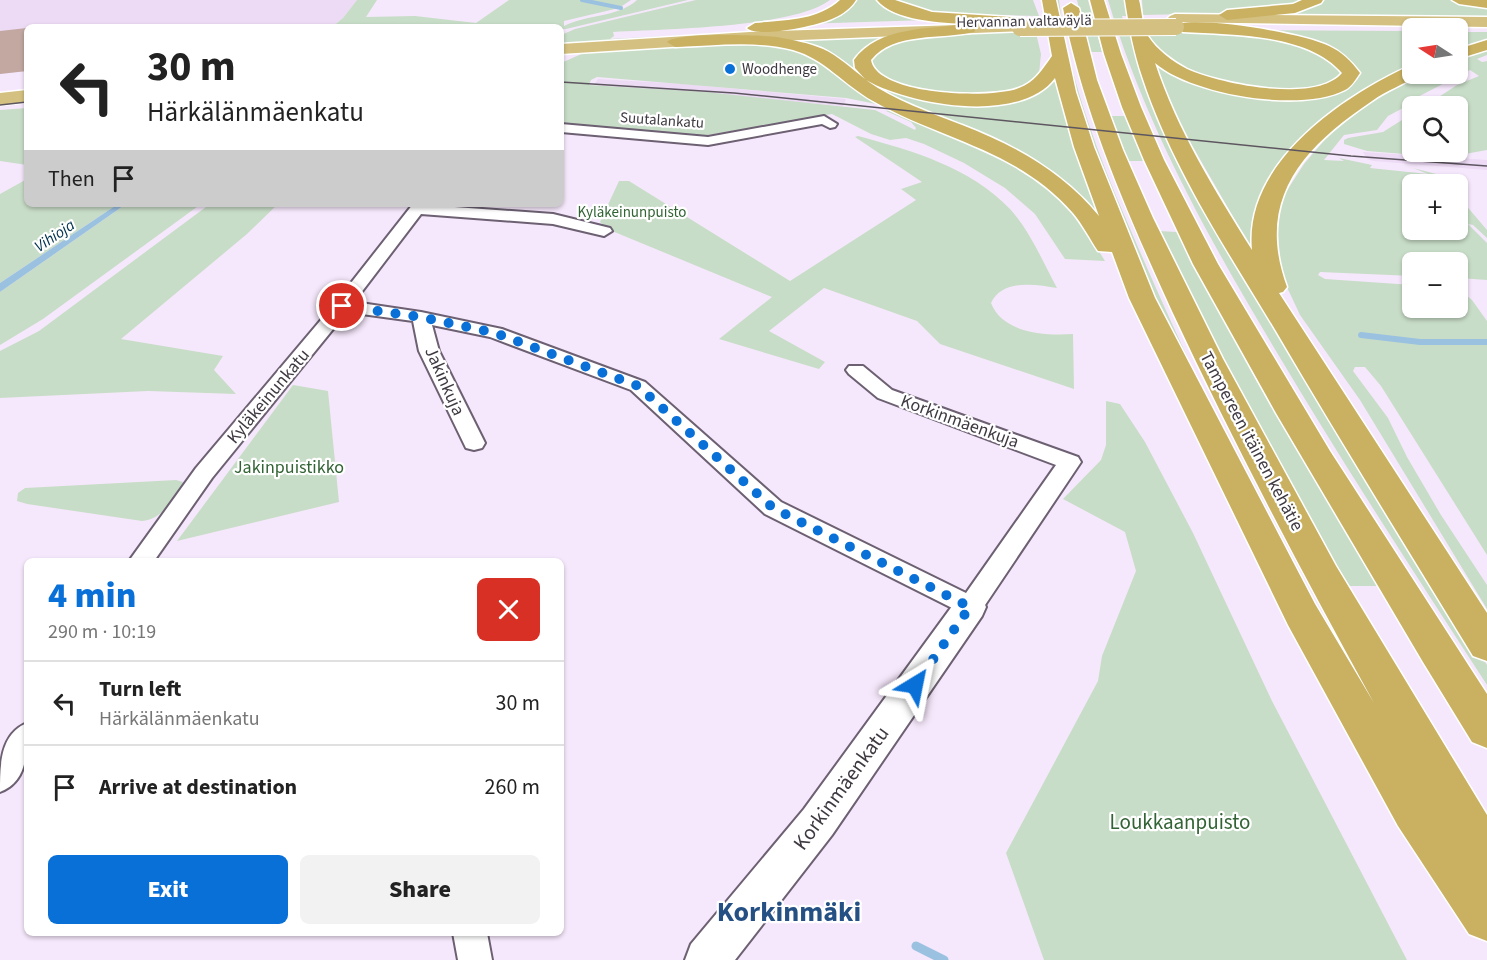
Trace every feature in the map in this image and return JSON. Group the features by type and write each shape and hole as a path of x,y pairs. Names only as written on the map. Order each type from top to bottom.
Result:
{"highway":[{"path":"743,29 820,19 837,11 849,0"},
{"path":"884,0 901,8 931,15 1019,25"},
{"path":"1097,0 1110,48 1126,92 1190,231 1249,341 1340,494 1487,729"},
{"path":"1178,24 1273,12 1305,5 1316,0"},
{"path":"1459,0 1487,4"},
{"path":"1052,3 1059,58 1084,147 1142,298 1300,614 1414,812 1487,916"},
{"name":"Tampereen itäinen kehätie","path":"1052,3 1080,47 1112,148 1142,220 1197,337 1277,490 1487,859"},
{"path":"1134,3 1138,34 1154,87 1217,211 1283,321 1487,645"},
{"name":"Hervannan valtaväylä","path":"564,49 660,40 743,29 1487,22"},
{"path":"1138,34 1154,55 1172,68 1196,79 1244,90 1280,94 1314,93 1341,85 1349,79 1351,73 1341,58 1297,40 1178,24"},
{"name":"Hervannan valtaväylä","path":"1178,24 1402,28"},
{"name":"Hervannan valtaväylä","path":"564,41 660,40 968,29 1019,25"},
{"path":"968,29 889,41 869,51 864,57 863,65 866,71 885,84 916,94 953,99 993,99 1034,88 1048,76 1059,58"},
{"path":"1468,29 1487,30"},
{"path":"660,40 762,41 806,48 830,59 864,88 885,100 985,141 1017,158 1056,185 1083,210 1098,228 1111,254 1142,298"},
{"path":"1468,51 1487,45"},
{"path":"1283,321 1266,264 1263,240 1264,222 1274,191 1297,156 1335,119 1369,94 1402,77"},
{"path":"0,90 24,87"},
{"path":"0,99 24,96"}],"street":[{"name":"Suutalankatu","path":"564,128 708,141 824,120 830,124"},
{"name":"Kyläkeinunkatu","path":"143,558 204,473 342,306 418,207"},
{"path":"429,207 553,219 604,231"},
{"path":"342,306 421,317 495,333 638,386 773,508 970,607"},
{"name":"Jakinkuja","path":"421,317 429,351 474,443"},
{"name":"Korkinmäenkuja","path":"856,370 885,393 1070,462"},
{"name":"Korkinmäenkatu","path":"707,960 818,822 1070,462"},
{"path":"0,778 24,741"},
{"path":"471,936 475,960"}],"shaded area":[{"path":"0,0 357,0 336,24 24,24 24,71 0,74"},
{"path":"598,79 684,84 846,99 843,106 594,85"},
{"path":"1363,152 1402,155 1402,162 1487,160 1487,170 1373,161 1367,159"}],"green space":[{"path":"357,0 377,0 366,17 415,16 476,23 509,0 631,0 619,8 564,21 564,24 336,24"},
{"path":"637,0 688,0 566,29 564,26 573,22 620,10"},
{"path":"696,0 830,0 812,9 758,22 613,32 614,36 610,39 803,29 1013,24 745,43 799,49 978,143 1046,185 1077,216 1105,261 1065,259 1035,214 1005,188 964,163 906,138 890,140 871,134 832,114 702,136 564,123 564,62 586,52 564,54 564,34 575,29","holes":["597,77 846,98 876,104 911,122 915,130 875,110 706,92 589,85 591,80"]},
{"path":"852,0 879,0 958,19 802,24"},
{"path":"890,0 1033,0 1039,16 937,14"},
{"path":"1054,0 1059,0 1069,54 1083,107 1102,159 1142,256 1203,391 1174,351 1074,96"},
{"path":"1077,0 1088,0 1102,52 1089,52"},
{"path":"1108,0 1127,0 1128,16 1122,16 1124,24 1131,32 1136,51 1370,479 1487,665 1487,685 1327,435 1203,224 1140,92"},
{"path":"1142,0 1311,0 1238,13 1143,15"},
{"path":"1325,0 1451,0 1487,5 1487,20 1262,15 1309,8"},
{"path":"1249,30 1402,31 1402,76 1283,162 1262,267 1167,102 1148,55 1248,93 1350,85 1358,79 1357,71 1351,62"},
{"path":"1211,31 1296,42 1338,62 1343,76 1326,87 1286,91 1230,86 1173,65 1148,39 1147,32"},
{"path":"1468,32 1487,32 1487,43 1468,49"},
{"path":"913,33 869,46 857,56 857,69 957,102 1047,85 1055,78 1077,154 1106,227 1084,202 783,41"},
{"path":"959,33 1036,33 1041,54 1039,74 1027,84 1011,91 973,96 915,90 897,85 875,73 870,59 889,45 912,38"},
{"path":"1487,49 1487,55 1477,59 1482,62 1487,61 1487,150 1468,153 1468,96 1440,96 1457,85 1468,84 1468,80 1479,76 1468,71 1468,55"},
{"path":"1402,83 1443,84 1420,96 1402,96 1402,109 1388,116 1377,130 1344,135 1324,160 1344,161 1339,158 1372,165 1370,168 1428,174 1402,174 1402,240 1468,240 1468,224 1487,243 1487,280 1468,279 1468,252 1402,252 1402,276 1320,272 1318,275 1325,279 1402,284 1402,318 1468,318 1468,297 1487,321 1487,555 1381,386 1365,367 1355,367 1353,371 1388,418 1407,457 1441,515 1487,585 1487,609 1360,400 1300,315 1278,268 1273,240 1284,195 1304,164 1328,136 1356,111"},
{"path":"24,108 24,165 0,161 0,110"},
{"path":"1110,116 1125,116 1145,161 1129,161"},
{"path":"1402,120 1402,154 1367,151 1344,144 1344,140 1348,138 1383,132"},
{"name":"Kyläkeinunpuisto","path":"855,137 920,155 959,171 994,194 1010,209 1030,237 1057,288 1039,285 1011,287 996,295 991,303 1005,321 1015,327 1037,333 1073,334 1074,389 940,344 917,321 824,288 769,331 825,362 819,369 719,339 772,297 612,231 600,222 619,181 629,181 790,281 916,200 901,189 922,182"},
{"path":"1413,168 1436,174 1428,174"},
{"path":"24,181 24,207 114,207 0,283 0,194"},
{"path":"122,207 197,207 43,319 0,345 0,292"},
{"path":"206,207 275,207 247,234 121,339 223,356 214,370 236,394 148,391 0,398 0,351 39,331"},
{"path":"1468,208 1487,230 1487,238 1473,225 1468,224"},
{"path":"1159,231 1177,232 1256,380 1377,586 1348,586 1226,364"},
{"name":"Jakinpuistikko","path":"293,385 328,391 339,502 177,541"},
{"name":"Loukkaanpuisto","path":"1106,401 1120,404 1145,442 1193,533 1272,701 1407,960 1044,960 1006,853 1098,681 1102,656 1136,571 1125,532 1063,499 1101,460 1106,445"},
{"path":"176,480 183,482 169,504 160,514 142,521 17,501 18,493 25,488"}],"water":[{"path":"114,207 122,207 0,292 0,283"}],"building":[{"path":"24,28 24,71 0,74 0,31"}],"waterway":[{"path":"582,0 621,8"},
{"path":"1361,335 1420,342 1487,342"},
{"path":"916,946 944,960"}],"tram line":[{"path":"564,82 734,93 1351,156 1487,166"},
{"path":"0,105 24,102"}],"place":[{"name":"Woodhenge","path":"730,69"}],"district":[{"name":"Korkinmäki","path":"789,911"}],"route":[{"path":"342,306 421,317 495,333 638,386 773,508 970,607 915,685"}],"water label":[{"name":"Vihioja","path":"54,235"}]}
